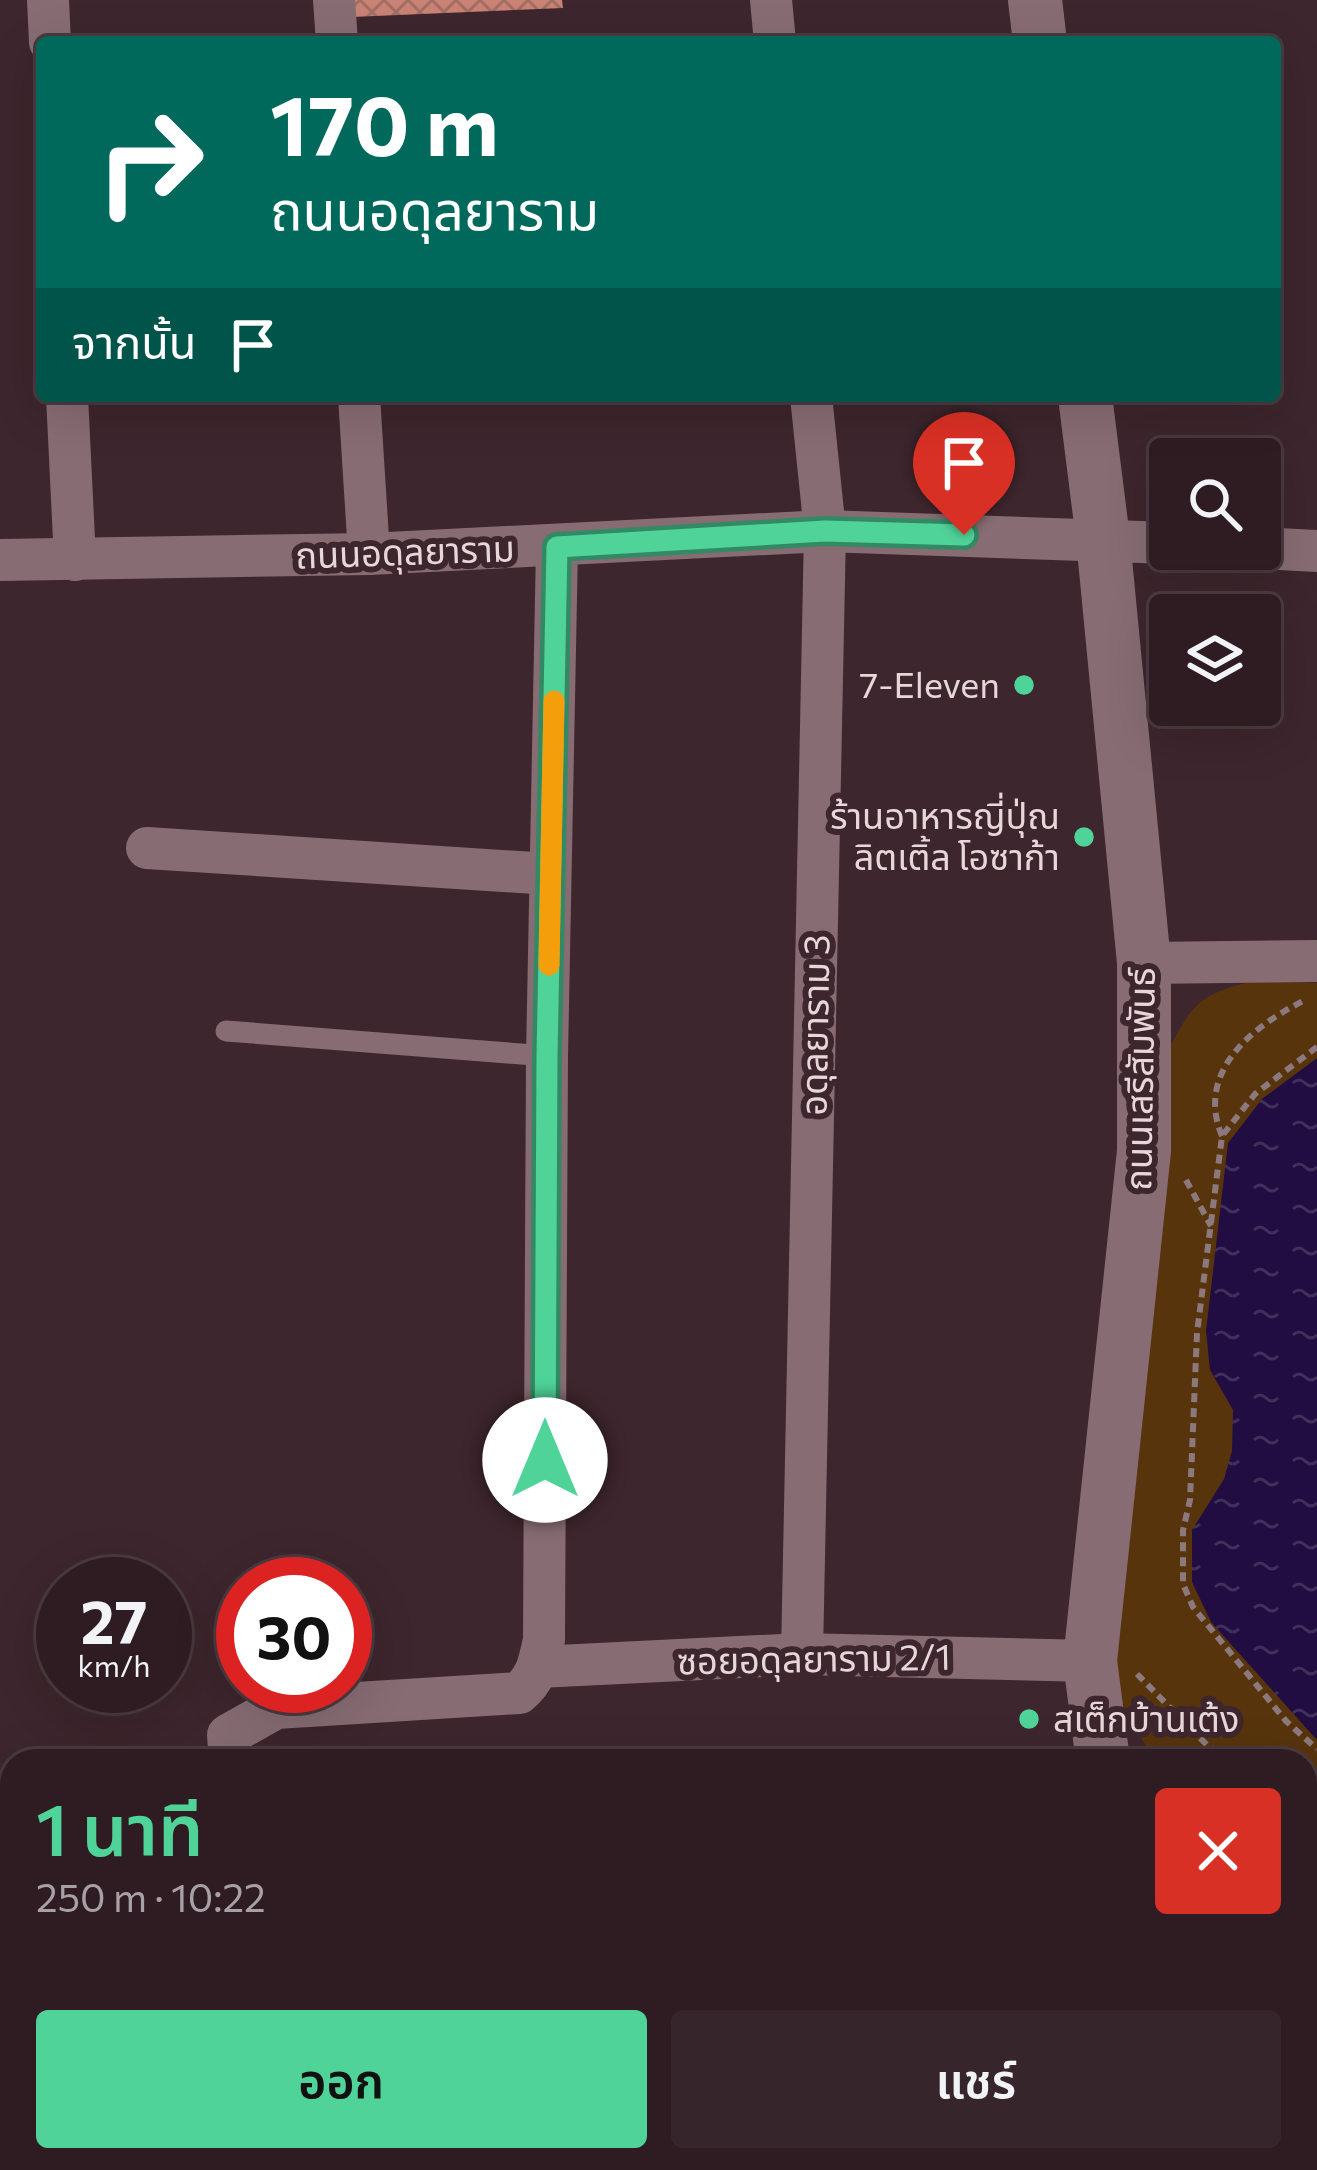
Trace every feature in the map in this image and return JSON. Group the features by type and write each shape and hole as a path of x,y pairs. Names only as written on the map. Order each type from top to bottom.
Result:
{"street":[{"path":"48,0 50,36"},
{"path":"334,0 337,36"},
{"path":"770,0 774,36"},
{"path":"1035,0 1039,36"},
{"path":"67,402 75,560"},
{"path":"359,402 369,554"},
{"name":"อดุลยาราม 3","path":"802,1654 825,531 812,402"},
{"name":"ถนนเสรีสัมพันธ์","path":"1086,402 1144,963 1144,1151 1090,1661 1101,1749"},
{"name":"ถนนอดุลยาราม","path":"0,560 369,554 825,531 1149,542"},
{"path":"229,1749 228,1735 275,1708 519,1693 533,1682 538,1667 544,1640 547,1056 557,547"},
{"path":"1281,549 1317,551"},
{"path":"147,848 550,874"},
{"path":"1144,963 1317,961"},
{"name":"ซอยอดุลยาราม 2/1","path":"538,1667 802,1654 1090,1661"}],"lane":[{"path":"226,1031 547,1056"}],"path":[{"path":"1317,994 1270,1018 1240,1044 1224,1066 1215,1092 1215,1120 1222,1136 1197,1333 1190,1500 1183,1530 1183,1584 1206,1628 1286,1721 1317,1749"},
{"path":"1222,1136 1255,1094 1317,1048"},
{"path":"1090,1661 1126,1663 1213,1749"}],"shaded area":[{"path":"1253,981 1317,983 1317,1749 1148,1749 1090,1661 1169,1049 1192,1010 1221,990"}],"water":[{"path":"1317,1058 1317,1740 1211,1622 1192,1582 1192,1530 1224,1479 1232,1451 1233,1410 1210,1370 1206,1331 1228,1143 1262,1099"}],"building":[{"path":"351,0 562,0 563,8 352,17"}],"slow traffic":[{"path":"549,965 554,701"}],"place":[{"name":"7-Eleven","path":"1024,685"},
{"name":"ร้านอาหารญี่ปุ่ณ ลิตเติ้ล โอซาก้า","path":"1084,837"},
{"name":"สเต็กบ้านเต้ง","path":"1029,1719"}],"route":[{"path":"545,1460 557,547 825,531 964,535"}]}
